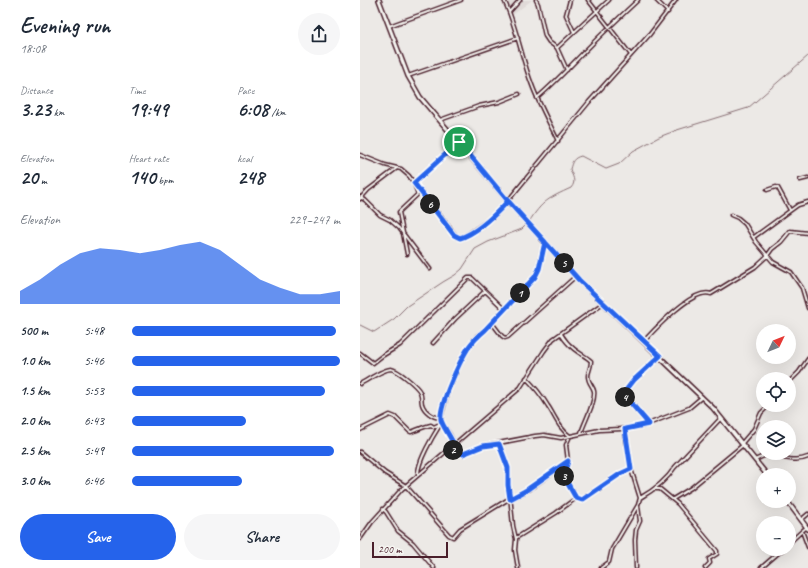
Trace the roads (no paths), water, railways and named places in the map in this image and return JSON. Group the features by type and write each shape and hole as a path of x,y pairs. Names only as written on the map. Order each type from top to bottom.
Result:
{"main road":[{"path":"379,0 408,76 420,96 508,201 576,276 702,397 722,418 762,468"},
{"path":"792,508 807,528"}],"street":[{"path":"389,26 461,0"},
{"path":"504,0 510,12 532,85 558,141"},
{"path":"510,12 520,0"},
{"path":"536,0 542,30 549,42 557,48 567,71"},
{"path":"570,0 566,15 574,32"},
{"path":"588,0 631,55"},
{"path":"557,48 608,0"},
{"path":"538,98 567,71 608,27 638,0"},
{"path":"656,0 668,12"},
{"path":"360,154 405,172 454,235 460,238 488,220 508,201 589,102 668,12 676,0"},
{"path":"408,76 518,38"},
{"path":"440,120 479,106 499,102 519,94"},
{"path":"414,183 459,142"},
{"path":"397,168 360,198 365,200 380,215 390,220 399,228 402,234 410,242 430,269"},
{"path":"800,180 808,178"},
{"path":"406,254 399,212 418,194 414,183"},
{"path":"767,190 776,186 790,210"},
{"path":"754,237 790,210 798,205 808,202"},
{"path":"731,215 738,218 745,224 767,256 775,263 791,272 802,288 808,308"},
{"path":"644,341 662,322 685,302 703,293 711,294 737,278 767,256 790,231 808,233"},
{"path":"418,476 417,471 420,462 441,423 441,417 448,390 464,354 477,336 492,323 530,283 537,273 545,242"},
{"path":"492,323 502,336 505,338 508,337 576,276"},
{"path":"360,354 373,363 400,345 468,278 472,278 504,309"},
{"path":"434,343 485,291"},
{"path":"360,539 383,509 406,486 520,388 553,339 603,303"},
{"path":"561,334 565,341 591,361 591,368 588,375 589,382 594,392 590,412 581,433"},
{"path":"649,424 623,394 634,380 660,356"},
{"path":"796,375 808,359"},
{"path":"360,384 389,369 397,370 420,391 422,406 433,416 438,418 441,417"},
{"path":"526,378 545,400 557,423 566,434 570,436"},
{"path":"450,448 463,454 483,446 535,436 544,435 557,438 605,429 625,429 649,424 688,408 702,397"},
{"path":"673,499 691,488 742,444 754,429 762,412"},
{"path":"360,430 390,415 395,417 411,432 426,428 428,425 432,425 434,427 441,423"},
{"path":"640,498 654,489 669,476 675,467 722,418"},
{"path":"441,423 450,435 454,445"},
{"path":"609,568 613,547 638,506 640,498 631,469 625,429"},
{"path":"570,436 566,445 568,461 564,476 576,498 582,500 620,474 631,469"},
{"path":"499,444 508,468 508,485 512,521 516,538 515,550 518,568"},
{"path":"360,452 385,473 406,486 452,537 455,537 460,529 507,500 525,491 568,461"},
{"path":"796,460 801,460 808,457"},
{"path":"654,489 660,489 673,499 717,551 717,554 709,559 710,563 705,568"},
{"path":"516,538 556,513 576,498"},
{"path":"636,568 635,540 636,530 640,521 638,506"},
{"path":"383,509 398,531 413,543 434,568"},
{"path":"801,520 808,514"},
{"path":"796,537 807,528"},
{"path":"802,531 808,547"},
{"path":"761,568 775,556"},
{"path":"601,568 609,563"}],"waterway":[{"path":"529,222 542,205 571,188 574,181 570,169 572,162 576,158 581,156 606,169 619,164 633,151 659,137 748,108 808,56"},
{"path":"360,325 374,332 394,319 407,306 455,275 462,269 475,249 488,242 522,229 527,224"}]}
